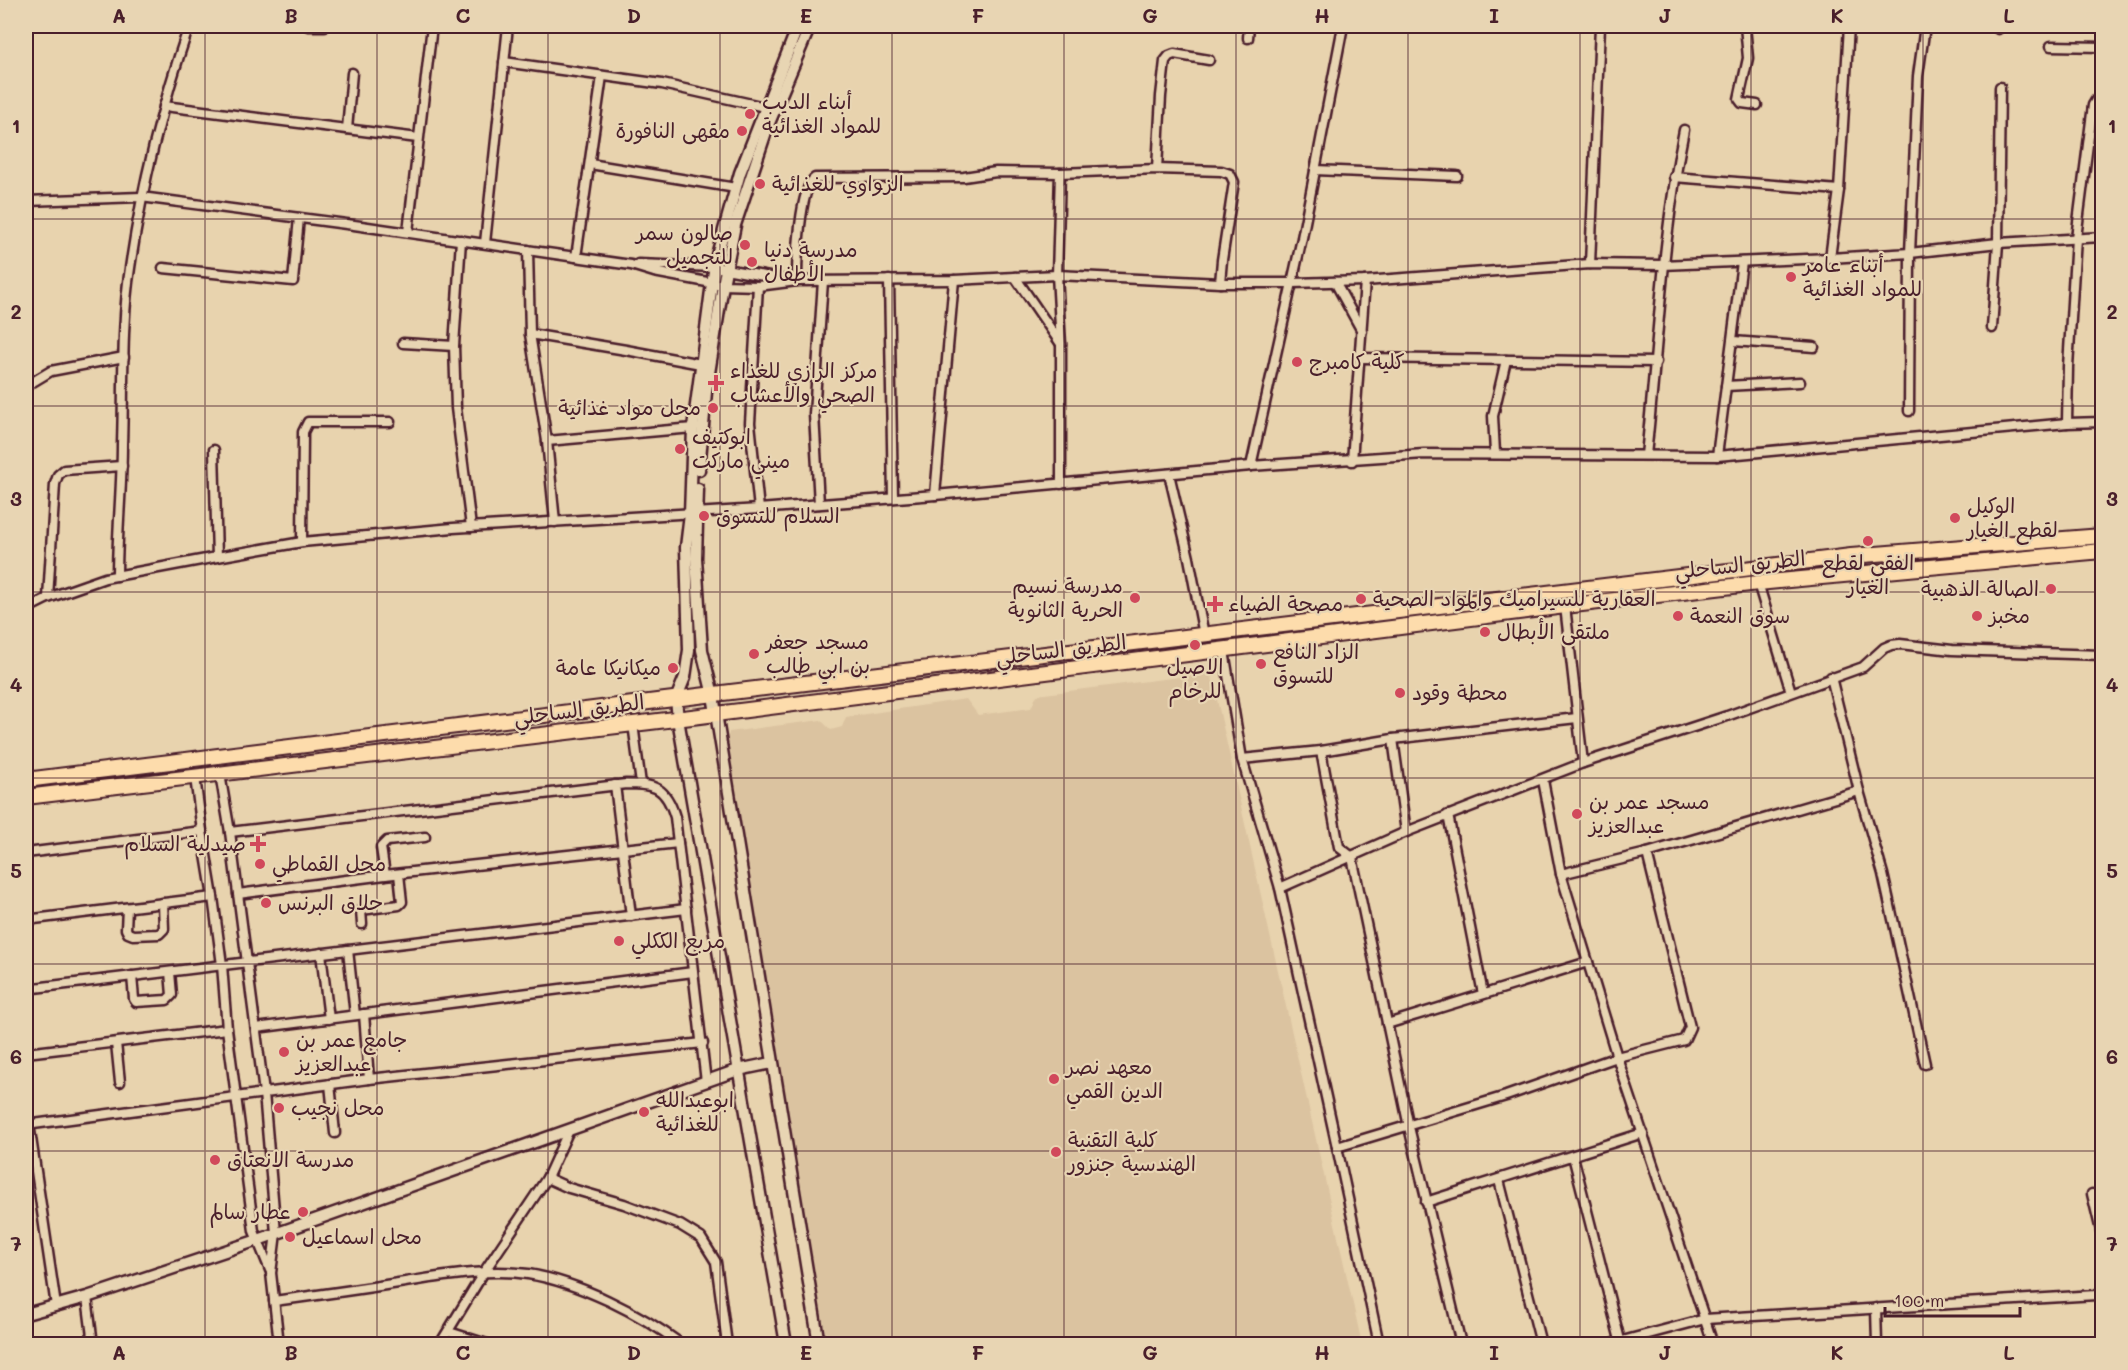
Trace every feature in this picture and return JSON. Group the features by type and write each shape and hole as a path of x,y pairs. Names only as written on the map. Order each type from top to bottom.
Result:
{"highway":[{"name":"الطريق الساحلي","path":"26,780 1851,556 2103,536"},
{"name":"الطريق الساحلي","path":"26,797 678,719 1565,606 1758,584 2103,551"}],"street":[{"path":"117,576 129,270 141,197 164,106 189,26"},
{"path":"308,26 325,26"},
{"path":"408,232 432,26"},
{"path":"485,243 508,26"},
{"path":"779,26 797,28 736,188 701,364 693,428 694,514 702,650 713,695 819,1344"},
{"path":"721,268 769,123 810,26"},
{"path":"1248,39 1249,26"},
{"path":"1251,466 1316,170 1343,26"},
{"path":"1590,264 1600,26"},
{"path":"1745,26 1748,58 1739,99 1742,103 1757,105"},
{"path":"1830,258 1839,190 1849,26"},
{"path":"1909,411 1910,253 1918,76 1925,26"},
{"path":"2051,46 2103,47"},
{"path":"1158,169 1165,61 1174,54 1209,60"},
{"path":"504,62 662,84 765,107"},
{"path":"347,129 352,73"},
{"path":"576,257 602,76"},
{"path":"1992,328 1998,243 2000,87"},
{"path":"2067,423 2076,238 2093,105 2096,100 2103,99"},
{"path":"164,106 418,138"},
{"path":"1646,455 1656,362 1662,265 1674,177 1684,130"},
{"path":"590,164 736,188"},
{"path":"795,282 804,199 808,184 815,178 964,177 996,172 1060,173 1158,169 1221,171 1234,178 1222,260 1221,283"},
{"path":"1316,170 1457,176"},
{"path":"1060,173 1057,275 1061,344 1061,484"},
{"path":"1674,177 1839,190"},
{"path":"26,201 141,197 408,232 631,265 654,272 718,284 759,286 823,280 954,280 1057,275 1221,283 1365,281 1590,264 1662,265 1830,258 1910,253 1998,243 2103,237"},
{"path":"163,267 293,281 299,218"},
{"path":"461,240 454,346 456,408 471,527"},
{"path":"528,250 530,334 547,441 555,522"},
{"path":"1717,456 1742,262"},
{"path":"631,265 721,268 795,282"},
{"path":"1015,277 1061,344"},
{"path":"819,504 814,414 823,280"},
{"path":"889,280 893,498"},
{"path":"934,495 954,280"},
{"path":"1352,461 1365,281"},
{"path":"1335,282 1362,332"},
{"path":"718,284 694,514 686,547 689,650 687,666 676,699 786,1344"},
{"path":"759,286 750,423 759,509"},
{"path":"530,334 701,364"},
{"path":"1733,341 1815,348"},
{"path":"403,343 454,346"},
{"path":"26,386 51,371 124,357"},
{"path":"1360,358 1656,362"},
{"path":"1495,453 1493,416 1506,360"},
{"path":"1726,386 1800,382"},
{"path":"302,542 303,432 305,426 308,422 390,422"},
{"path":"26,609 48,598 117,576 302,542 471,527 759,509 1251,466 1352,461 1424,454 1717,456 2067,423 2103,422"},
{"path":"547,441 693,428"},
{"path":"214,450 217,557"},
{"path":"48,598 55,484 58,475 64,470 122,466"},
{"path":"1169,474 1204,634"},
{"path":"1758,584 1791,692"},
{"path":"1565,606 1583,763"},
{"path":"1280,888 1406,832 1583,763 1727,716 1863,667 1884,648 1900,644 1952,650 2103,655"},
{"path":"1224,651 1242,759 1280,888 1379,1344"},
{"path":"1831,677 1883,874 1925,1064"},
{"path":"1242,759 1577,718"},
{"path":"633,724 641,784"},
{"path":"1393,739 1406,832"},
{"path":"1320,751 1339,847 1352,856 1409,1127 1461,1344"},
{"path":"220,774 248,962 264,1093 276,1233 271,1273 279,1344"},
{"path":"195,777 222,965 227,1029 255,1231 271,1273"},
{"path":"1543,780 1561,874 1617,1057 1713,1344"},
{"path":"230,832 615,785 648,783 665,794 675,817 706,1082"},
{"path":"615,785 631,916"},
{"path":"1561,874 1647,853 1859,790"},
{"path":"1448,815 1483,994"},
{"path":"26,853 202,831"},
{"path":"385,875 381,847 383,843 387,840 425,837"},
{"path":"238,894 385,875 678,843"},
{"path":"1337,1147 1506,1096 1617,1057 1684,1040 1690,1027 1647,853"},
{"path":"362,924 361,910 399,905 402,902 399,874"},
{"path":"26,920 213,897"},
{"path":"127,908 128,933 132,935 159,934 164,928 163,903"},
{"path":"26,989 686,909"},
{"path":"348,950 369,1078"},
{"path":"321,953 329,1019"},
{"path":"1387,1024 1588,962"},
{"path":"132,976 136,1002 167,1000 172,995 170,972"},
{"path":"256,1028 693,972"},
{"path":"26,1053 227,1029"},
{"path":"56,1306 27,1125 369,1078 703,1043"},
{"path":"116,1044 120,1082"},
{"path":"26,1314 87,1297 276,1233 738,1070 772,1063"},
{"path":"330,1084 335,1134"},
{"path":"440,1344 484,1272 547,1178 569,1130"},
{"path":"1426,1202 1644,1133"},
{"path":"1573,1156 1617,1344 1705,1318 2096,1295 2103,1291"},
{"path":"547,1178 569,1188 624,1204 680,1225 701,1238 716,1262 727,1344"},
{"path":"1499,1180 1541,1344"},
{"path":"2092,1194 2103,1235"},
{"path":"274,1301 484,1272 526,1274 552,1279 582,1289 621,1307 681,1344"},
{"path":"87,1297 93,1344"},
{"path":"1876,1308 1877,1344"},
{"path":"449,1332 487,1344"}],"shaded area":[{"name":"كلية التقنية الهندسية جنزور","path":"1211,673 1362,1344 827,1344 726,745 729,732 821,720 831,730 842,727 846,717 966,699 978,715 1031,708 1037,695"}],"place":[{"name":"أبناء الديب للمواد الغذائية","path":"750,114"},
{"name":"مقهى النافورة","path":"742,131"},
{"name":"الزواوي للغذائية","path":"760,184"},
{"name":"صالون سمر للتجميل","path":"745,245"},
{"name":"مدرسة دنيا الأطفال","path":"752,262"},
{"name":"أبناء عامر للمواد الغذائية","path":"1791,277"},
{"name":"كلية كامبرج","path":"1297,362"},
{"name":"مركز الرازي للغذاء الصحي والأعشاب","path":"716,383"},
{"name":"محل مواد غذائية","path":"713,408"},
{"name":"ابوكتيف ميني ماركت","path":"680,449"},
{"name":"السلام للتسوق","path":"704,516"},
{"name":"الوكيل لقطع الغيار","path":"1955,518"},
{"name":"الفقي لقطع الغيار","path":"1868,541"},
{"name":"الصالة الذهبية","path":"2051,589"},
{"name":"مدرسة نسيم الحرية الثانوية","path":"1135,598"},
{"name":"العقارية للسيراميك والمواد الصحية","path":"1361,599"},
{"name":"مصحة الضياء","path":"1215,604"},
{"name":"سوق النعمة","path":"1678,616"},
{"name":"مخبز","path":"1977,616"},
{"name":"ملتقى الأبطال","path":"1485,632"},
{"name":"الاصيل للرخام","path":"1195,645"},
{"name":"مسجد جعفر بن ابي طالب","path":"754,654"},
{"name":"الزاد النافع للتسوق","path":"1261,664"},
{"name":"ميكانيكا عامة","path":"673,668"},
{"name":"محطة وقود","path":"1400,693"},
{"name":"مسجد عمر بن عبدالعزيز","path":"1577,814"},
{"name":"صيدلية السلام","path":"258,844"},
{"name":"محل القماطي","path":"260,864"},
{"name":"حلاق البرنس","path":"266,903"},
{"name":"مربع الككلي","path":"619,941"},
{"name":"جامع عمر بن عبدالعزيز","path":"284,1052"},
{"name":"معهد نصر الدين القمي","path":"1054,1079"},
{"name":"محل نجيب","path":"279,1108"},
{"name":"ابوعبدالله للغذائية","path":"644,1112"},
{"name":"كلية التقنية الهندسية جنزور","path":"1056,1152"},
{"name":"مدرسة الانعتاق","path":"215,1160"},
{"name":"عطار سالم","path":"303,1212"},
{"name":"محل اسماعيل","path":"290,1237"}]}
